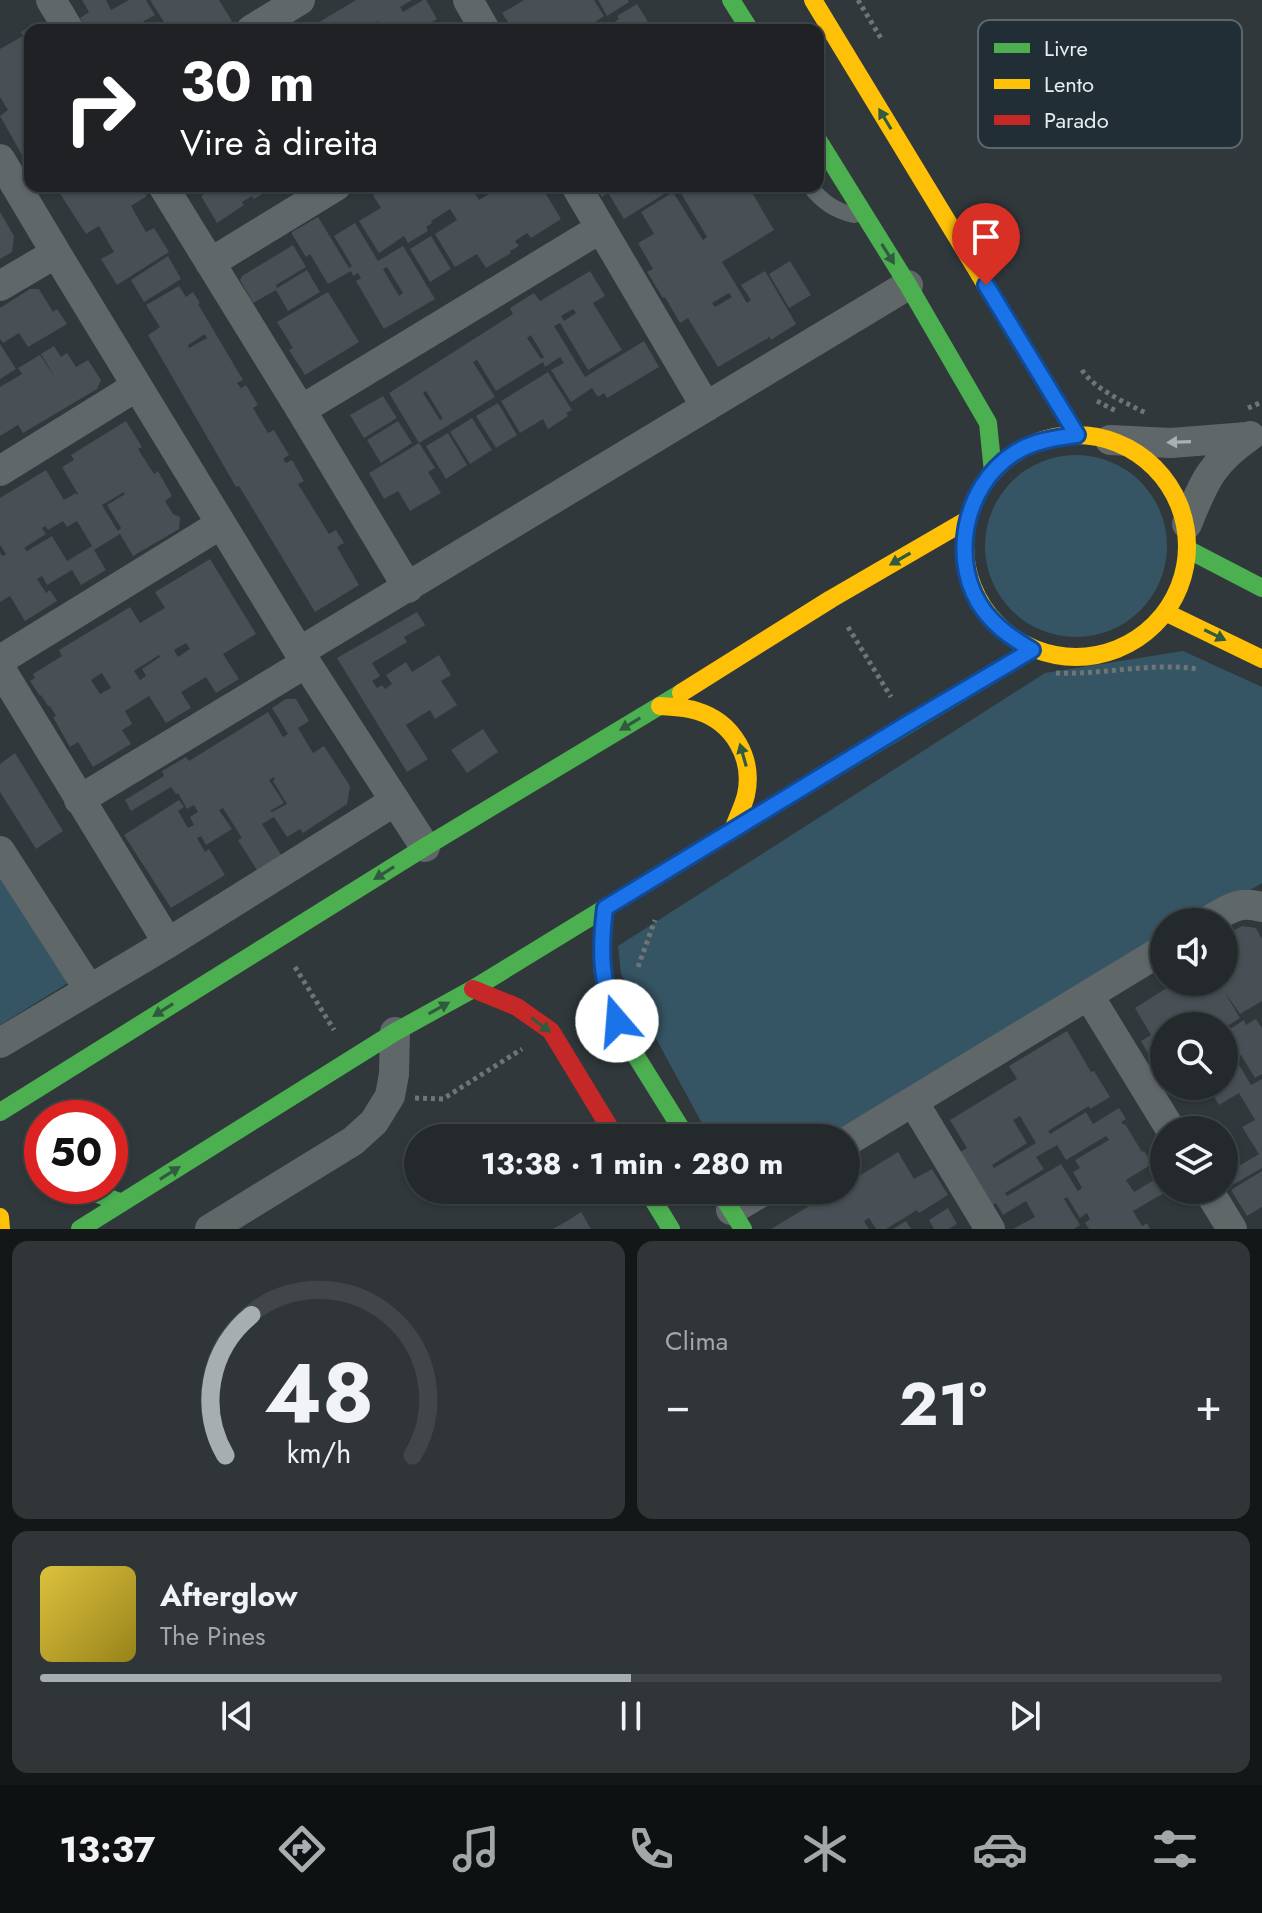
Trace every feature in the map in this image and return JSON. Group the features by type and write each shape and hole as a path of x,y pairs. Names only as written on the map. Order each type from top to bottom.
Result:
{"main road":[{"path":"732,0 746,24"},
{"path":"813,0 1077,435"},
{"path":"824,150 988,423 993,472"},
{"path":"1077,435 1110,440 1137,453 1160,472 1177,496 1188,537 1183,583 1167,613 1129,645 1082,659 1032,650 1005,634 984,611 970,582 964,551 967,520 977,494 993,472 1013,454 1044,440 1077,435"},
{"path":"2,1107 50,1081 831,599 967,520"},
{"path":"1188,537 1262,588"},
{"path":"1167,613 1262,659"},
{"path":"128,1199 395,1032 473,989 1032,650"},
{"path":"660,706 698,711 724,723 738,739 746,766 746,793 733,830"},
{"path":"605,908 602,967 608,1001 626,1040 678,1124"},
{"path":"473,989 517,1007 551,1031 607,1124"},
{"path":"46,1100 50,1081"},
{"path":"80,1229 120,1204"},
{"path":"656,1204 671,1229"},
{"path":"0,1217 1,1229"}],"street":[{"path":"51,0 65,24"},
{"path":"261,24 300,0"},
{"path":"468,0 482,24"},
{"path":"0,159 303,657 425,847"},
{"path":"167,192 408,588"},
{"path":"210,263 326,192"},
{"path":"580,192 706,407"},
{"path":"301,410 601,228"},
{"path":"0,286 56,253"},
{"path":"79,800 408,588 908,285"},
{"path":"0,471 137,386"},
{"path":"1110,440 1171,443 1254,433"},
{"path":"1188,537 1202,487 1213,467 1254,433"},
{"path":"0,660 221,524"},
{"path":"0,668 168,943"},
{"path":"0,1043 168,943 395,801"},
{"path":"0,851 89,989"},
{"path":"1229,908 1251,906"},
{"path":"860,1134 1150,958"},
{"path":"1089,996 1162,1116"},
{"path":"210,1229 353,1141 374,1122 390,1096 395,1032"},
{"path":"914,1103 990,1229"},
{"path":"1217,1204 1232,1229"}],"lane":[{"path":"730,24 732,0"},
{"path":"814,192 819,199 841,212 866,217"}],"path":[{"path":"858,0 889,52"},
{"path":"1079,366 1087,378 1152,416"},
{"path":"831,599 907,724"},
{"path":"1045,673 1082,674 1149,668 1195,668 1208,672"},
{"path":"637,969 655,918"},
{"path":"278,939 353,1059"},
{"path":"390,1096 443,1099 551,1031"}],"shaded area":[{"path":"1076,455 1111,462 1127,470 1140,482 1152,495 1160,511 1167,546 1160,581 1152,597 1140,610 1127,622 1111,630 1076,637 1041,630 1025,622 1012,610 1000,597 992,581 985,546 992,511 1000,495 1012,482 1025,470 1041,462"},
{"path":"1183,651 1262,687 1262,883 1220,908 1150,908 1150,950 858,1124 702,1124 621,974 618,946 1045,673"},
{"path":"0,875 68,983 0,1025"}],"building":[{"path":"82,0 106,0 111,10 129,0 146,0 155,15 139,24 84,24 80,18 89,12"},
{"path":"150,0 219,0 232,21 227,24 165,24"},
{"path":"356,0 412,0 400,7 403,12 426,0 437,19 429,24 380,24 378,21 372,24 316,24"},
{"path":"524,0 594,0 604,16 592,24 509,24 502,13"},
{"path":"598,0 628,0 629,2 607,16"},
{"path":"637,4 649,24 611,24 619,19 617,16"},
{"path":"24,30 24,158 0,116 8,110 0,97 0,49 23,36 21,32"},
{"path":"59,192 145,192 147,196 131,206 146,232 154,228 169,252 117,285 101,259 114,252 99,226 86,234"},
{"path":"208,192 266,192 242,202 244,205 217,223 201,196"},
{"path":"378,192 474,192 479,200 488,192 549,192 546,194 561,219 531,238 527,233 515,241 519,246 511,253 486,268 477,254 455,267 435,234 457,220 450,209 431,221 426,227 428,231 408,243 404,236 379,253 359,221 381,208 373,195"},
{"path":"599,192 667,192 624,219 608,193 602,197"},
{"path":"673,192 703,240 707,237 680,192 752,192 774,230 722,262 747,303 751,300 741,285 765,271 796,324 771,340 769,336 718,367 688,318 680,323 647,272 653,269 638,243 654,234 641,212","holes":["729,293 732,297 715,307 712,303"]},
{"path":"0,212 14,236 12,252 0,259"},
{"path":"318,217 349,268 352,266 334,236 355,223 378,261 403,246 435,299 384,329 356,281 361,278 358,273 353,276 351,271 328,284 310,254 306,257 292,232","holes":["387,267 403,293 399,296 383,269"]},
{"path":"431,236 451,269 430,282 410,249"},
{"path":"293,245 306,267 276,285 277,288 307,270 320,292 288,311 276,290 253,303 240,280 242,276"},
{"path":"168,256 181,279 144,302 131,280"},
{"path":"790,261 811,295 789,308 769,274"},
{"path":"590,271 605,296 593,303 622,350 588,370 560,323 554,326 585,377 644,341 659,367 607,398 604,393 598,397 592,388 571,402 551,370 564,363 560,357 545,367 543,362 496,391 477,360 473,362 495,397 419,443 389,393 513,314 510,308 534,293 540,301","holes":["573,309 576,313 564,321 561,316","531,335 544,357 541,359 527,338","426,391 443,419 440,420 423,393"]},
{"path":"179,286 186,297 193,292 243,380 237,383 241,388 246,385 258,405 253,408 268,433 274,430 289,455 283,459 286,463 292,460 304,481 298,484 329,534 336,530 344,543 337,547 359,585 315,612 239,486 236,487 148,335 160,327 146,305","holes":["205,334 207,338 189,348 188,345"]},
{"path":"30,289 39,289 53,312 57,309 67,324 28,347 19,333 3,343 0,339 0,308"},
{"path":"328,292 359,342 305,375 289,350 293,348 277,322"},
{"path":"0,344 16,369 0,379"},
{"path":"54,346 61,357 67,353 76,367 88,360 101,380 97,389 23,433 18,425 0,436 0,387 22,374 18,368 40,355 56,379 41,354"},
{"path":"548,372 572,410 548,429 543,419 520,433 501,401"},
{"path":"383,396 397,418 364,438 350,415"},
{"path":"498,403 517,435 496,448 476,416"},
{"path":"472,418 492,450 470,464 450,432"},
{"path":"126,421 142,447 138,449 154,474 158,471 172,496 165,501 173,514 180,517 179,529 133,556 120,534 94,550 106,570 81,585 72,570 47,585 42,576 37,579 46,593 50,590 57,601 25,621 10,596 0,602 0,552 2,556 6,554 0,545 0,498 46,470 64,500 77,495 78,494 62,467 74,460 71,455","holes":["124,492 107,505 121,528 118,531 102,505","63,521 67,527 77,521 92,546 67,561 52,536 27,551 24,548 46,534 42,528 45,526 48,530"]},
{"path":"398,421 412,443 381,463 367,440"},
{"path":"448,433 467,465 446,479 426,446"},
{"path":"419,443 435,468 428,472 441,493 410,511 398,491 384,499 369,473"},
{"path":"210,559 256,634 223,654 239,679 216,693 206,677 181,692 191,708 166,723 149,696 125,711 132,724 122,730 131,744 93,767 78,742 70,747 50,706 30,681 35,678 33,674 62,656 59,650 130,607 140,623 165,608 155,592","holes":["186,643 190,649 178,657 174,650","159,655 142,669 146,676 140,680 134,671","102,673 111,688 100,694 91,680"]},
{"path":"417,612 425,625 404,637 407,642 372,663 380,676 372,681 377,688 382,685 385,689 392,684 386,675 406,662 412,672 439,655 451,675 441,681 457,705 435,719 430,710 406,725 428,759 407,772 337,658"},
{"path":"286,699 296,699 309,721 298,728 313,753 324,746 350,786 347,804 303,833 300,829 287,837 274,817 262,824 283,858 258,872 238,840 242,838 223,808 219,810 232,829 206,845 201,836 197,838 205,852 209,849 225,875 171,908 124,835 179,800 184,807 178,811 188,828 194,825 190,817 198,812 194,805 187,809 171,787 131,811 125,800 164,776 162,771 186,757 189,761 268,712 283,737 288,734 272,708","holes":["275,779 273,781 287,804 272,812 284,803 269,780"]},
{"path":"483,729 498,752 467,773 451,750"},
{"path":"15,753 63,831 36,849 0,792 0,764"},
{"path":"1242,926 1256,928 1262,939 1262,1001 1240,1014 1227,996 1238,996 1238,928"},
{"path":"1154,996 1227,996 1236,1012 1150,1012 1150,1033 1135,1008"},
{"path":"1256,1019 1262,1028 1262,1074 1255,1078 1241,1055 1238,1056 1238,1024 1244,1020 1246,1025"},
{"path":"1067,1031 1110,1097 1048,1131 1050,1134 1086,1112 1093,1124 1119,1108 1126,1119 1121,1122 1150,1161 1150,1165 1126,1180 1134,1192 1150,1182 1150,1201 1133,1211 1142,1226 1147,1223 1150,1229 1089,1229 1085,1223 1090,1219 1087,1213 1080,1218 1067,1197 1064,1199 1080,1225 1074,1229 1013,1229 1035,1217 1026,1201 1003,1215 996,1203 992,1205 960,1152 967,1148 950,1120 1017,1079 1009,1066","holes":["1020,1116 1036,1143 994,1168 992,1165 1027,1143 1013,1120","1106,1136 1109,1140 1075,1160 1080,1168 1073,1172 1082,1188 1078,1191 1061,1164 1007,1196 1005,1193 1044,1169 1036,1157 1057,1145 1066,1160"]},
{"path":"1150,1036 1150,1054 1149,1055 1141,1041"},
{"path":"1238,1063 1251,1085 1262,1079 1262,1168 1238,1182 1238,1167 1259,1154 1242,1127 1255,1120 1239,1093"},
{"path":"898,1152 914,1179 932,1169 948,1195 886,1229 876,1229 869,1218 864,1221 869,1229 771,1229 813,1204 860,1204 860,1175"},
{"path":"1262,1171 1262,1207 1247,1216 1238,1201 1238,1186"},
{"path":"948,1208 957,1224 949,1229 934,1229 929,1220"},
{"path":"581,1212 591,1229 553,1229 567,1221"},
{"path":"906,1221 911,1229 893,1229"}],"traffic: fast":[{"path":"731,0 746,24"},
{"path":"824,150 908,285 988,423 993,472"},
{"path":"1189,550 1262,588"},
{"path":"786,798 1032,650"},
{"path":"0,1112 425,847 681,693"},
{"path":"80,1229 395,1032 473,989 628,894"},
{"path":"605,908 602,967 608,1001 626,1040 678,1124"},
{"path":"656,1204 671,1229"},
{"path":"728,1204 743,1229"}],"traffic: slow":[{"path":"813,0 1077,435"},
{"path":"1076,435 1119,443 1155,467 1179,503 1187,546 1179,589 1155,625 1119,649 1076,657 1033,649 997,625 973,589 965,546 973,503 997,467 1033,443 1076,435"},
{"path":"681,693 831,599 967,520"},
{"path":"1167,613 1262,659"},
{"path":"660,706 688,709 710,716 738,743 744,755 748,781 745,799 733,830"},
{"path":"0,1217 1,1229"}],"traffic: jam":[{"path":"628,894 786,798"},
{"path":"473,989 517,1007 551,1031 607,1124"}],"route":[{"path":"617,1021 608,1001 602,967 605,908 1032,650 1005,634 984,611 970,582 964,551 967,520 977,494 993,472 1013,454 1044,440 1077,435 986,285"}]}
